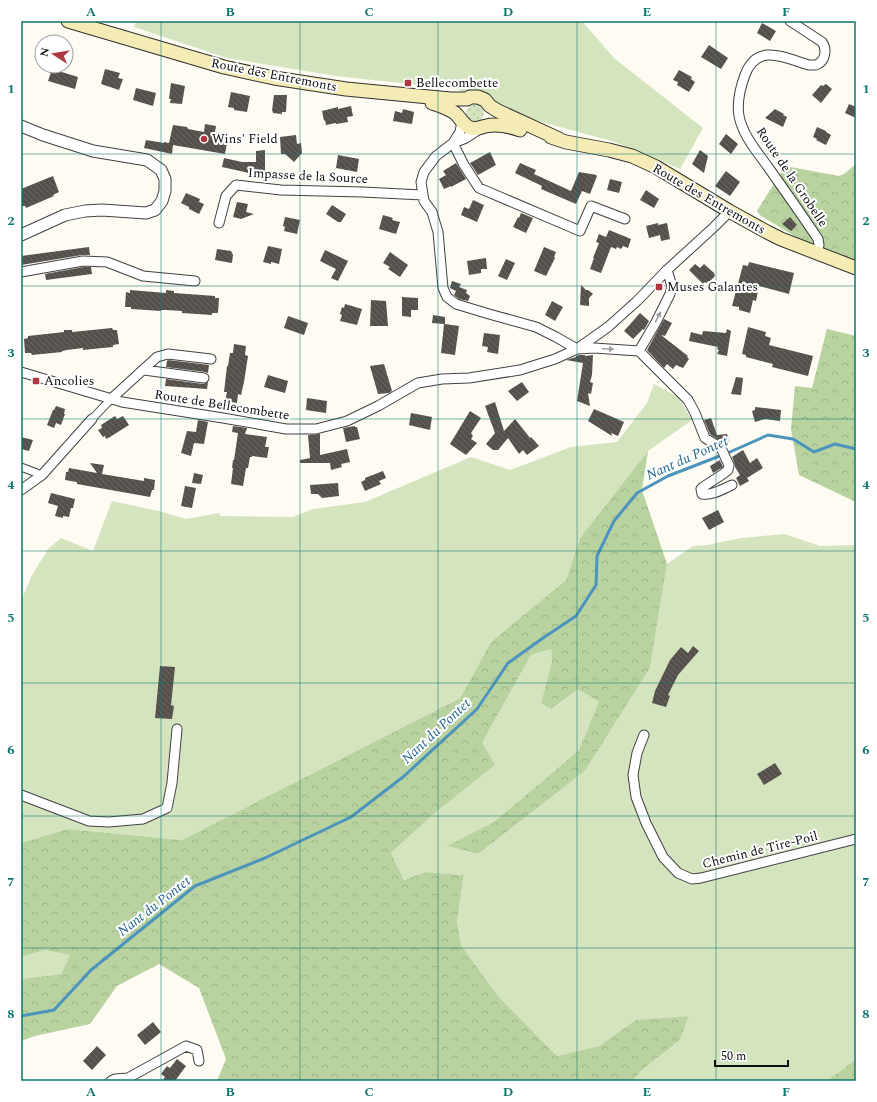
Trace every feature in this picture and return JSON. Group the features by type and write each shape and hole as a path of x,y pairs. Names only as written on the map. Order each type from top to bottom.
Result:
{"main road":[{"name":"Route des Entremonts","path":"68,21 224,67 274,78 346,89 457,100 467,99 474,96 482,98 490,106 510,118 559,139"},
{"name":"Route des Entremonts","path":"414,96 449,109 466,126 472,128 501,124 528,132 632,156 656,167 767,232 781,239 856,268"},
{"path":"461,120 459,114 461,105 467,99"},
{"path":"483,127 488,123 492,115 490,106"}],"street":[{"name":"Route de la Grobelle","path":"790,21 822,42 826,51 824,57 815,65 809,65 771,54 757,57 750,65 743,81 740,94 739,116 741,126 753,146 818,239 819,245 817,252"},
{"path":"453,144 460,132 461,120"},
{"path":"21,126 43,135 93,151 147,160 161,170 165,179 165,191 162,201 155,210 146,213 102,210 85,211 65,216 21,235"},
{"path":"483,127 453,144 436,156 424,172 421,182 424,201 432,212 438,232 443,288 447,297 456,304 536,327 577,349"},
{"path":"453,144 464,165 479,188 580,231 591,206 625,219"},
{"name":"Impasse de la Source","path":"219,223 226,196 236,185 281,190 423,194"},
{"name":"Route de Bellecombette","path":"21,372 122,402 286,429 316,429 347,421 378,406 418,383 469,378 520,370 555,359 577,349 608,328 729,211"},
{"path":"21,272 84,261 107,262 142,276 195,281"},
{"path":"667,270 672,286 670,294 639,351 688,400 705,438 720,448 729,465 728,470 701,489 702,494 705,495 717,492 732,485"},
{"name":"Route de Bellecombette","path":"577,349 594,348 639,351"},
{"path":"21,490 42,475 111,399 157,357 168,354 211,359"},
{"name":"Route de Bellecombette","path":"144,370 204,378"},
{"path":"21,467 42,475"},
{"path":"21,795 89,822 143,819 167,808 172,783 177,729"},
{"name":"Chemin de Tire-Poil","path":"644,735 633,775 636,797 646,823 663,857 678,873 692,879 701,878 856,839"},
{"path":"111,1081 115,1079 128,1079 186,1046 197,1050 199,1061"}],"green space":[{"path":"136,21 582,21 614,58 703,128 680,169 615,142 531,119 456,89 336,76 227,58 134,27"},
{"path":"471,104 479,104 484,109 482,120 479,122 471,122 466,117 466,109"},
{"path":"856,164 856,273 761,216 757,211 785,166 839,176 844,174"},
{"path":"827,329 856,336 856,502 799,475 791,429 795,386 812,388"},
{"path":"654,384 678,397 692,420 648,451 580,538 566,580 491,642 460,698 182,840 67,829 21,843 21,601 32,575 49,548 61,538 93,551 112,501 159,511 186,519 219,513 220,516 293,517 313,509 365,502 471,457 510,470 571,447 617,442 647,403"},
{"path":"648,451 642,490 667,564 650,668 585,771 478,854 447,846 494,822 579,750 599,702 578,689 552,709 541,703 552,661 551,649 531,655 482,743 495,765 437,811 391,853 404,880 425,872 464,875 457,921 461,945 498,996 557,1056 599,1046 636,1020 689,1016 680,1040 642,1070 633,1081 217,1081 226,1059 199,988 159,964 117,986 90,1024 35,1036 21,1041 21,979 61,974 70,955 45,950 21,957 21,843 67,829 182,840 460,698 491,642 566,580 580,538"},
{"path":"785,534 820,546 856,545 856,1059 826,1081 633,1081 642,1070 680,1040 689,1016 636,1020 599,1046 557,1056 498,996 461,945 457,921 464,875 425,872 404,880 391,853 437,811 482,743 531,655 551,649 552,661 541,703 553,709 578,689 600,702 579,750 494,822 448,846 478,854 585,771 650,668 667,564 693,546 707,545 741,538"},
{"path":"45,950 70,955 61,974 21,979 21,957"},
{"path":"856,1059 856,1081 826,1081 839,1072"}],"building":[{"path":"762,23 776,31 770,41 757,33"},
{"path":"709,45 728,58 721,69 701,57"},
{"path":"105,69 120,73 118,78 123,79 119,90 101,84"},
{"path":"679,70 692,77 691,79 695,82 689,92 677,85 678,82 673,80"},
{"path":"50,74 68,74 78,77 75,89 48,81"},
{"path":"171,83 185,86 182,104 170,103"},
{"path":"826,84 832,89 821,103 812,95 821,85 823,86"},
{"path":"136,88 156,93 153,106 133,100"},
{"path":"231,92 250,96 247,112 234,110 234,108 228,107"},
{"path":"274,95 287,95 286,112 282,112 282,114 273,113"},
{"path":"849,104 856,107 856,118 845,113"},
{"path":"351,106 353,116 347,117 348,122 326,125 322,111 338,107 338,109"},
{"path":"403,109 414,112 412,124 393,121 395,111 402,113"},
{"path":"775,109 787,117 783,127 765,118"},
{"name":"Wins' Field","path":"205,124 216,126 215,132 221,133 220,135 228,137 225,154 173,145 172,154 144,148 146,140 169,143 173,125 204,132"},
{"path":"817,127 831,135 826,145 813,137"},
{"path":"726,134 738,144 731,154 719,144"},
{"path":"296,135 297,144 301,143 302,153 294,162 285,154 281,154 280,137"},
{"path":"265,150 265,174 249,174 222,167 224,158 242,162 256,162 256,151"},
{"path":"700,150 708,156 704,173 692,164"},
{"path":"490,152 496,165 478,175 470,163"},
{"path":"338,155 359,159 357,172 336,168"},
{"path":"456,163 466,179 444,189 439,179 446,175 443,171"},
{"path":"520,163 536,170 534,174 571,191 579,172 597,176 590,194 582,191 576,204 541,189 542,186 515,173"},
{"path":"726,171 740,182 730,196 715,186"},
{"path":"53,176 59,192 53,195 54,196 26,208 25,206 21,206 21,189"},
{"path":"610,179 622,182 619,193 607,190"},
{"path":"646,190 659,199 654,208 640,200"},
{"path":"186,193 200,199 199,202 204,204 199,214 181,203"},
{"path":"473,200 484,205 477,222 461,215 464,207 469,209"},
{"path":"237,202 248,204 246,212 254,214 241,219 233,217"},
{"path":"332,205 346,214 341,222 338,222 326,214"},
{"path":"521,213 533,218 526,233 513,227"},
{"path":"383,215 400,222 396,234 379,229"},
{"path":"285,217 300,220 297,234 284,231 285,227 283,226"},
{"path":"790,217 797,225 791,231 782,224"},
{"path":"658,223 658,225 667,223 670,239 661,241 660,235 649,238 646,226"},
{"path":"609,230 631,239 628,248 623,246 621,249 617,247 616,249 611,247 601,273 590,269 599,243 596,242 599,234 606,237"},
{"path":"268,246 282,249 279,264 263,262"},
{"path":"89,247 90,255 21,265 21,256"},
{"path":"544,247 556,252 555,258 546,276 534,271"},
{"path":"217,249 231,251 233,255 232,263 215,260"},
{"path":"325,250 348,261 338,281 331,278 336,269 320,261"},
{"path":"390,252 408,265 400,277 388,269 390,267 383,263"},
{"path":"486,258 487,269 481,269 481,273 469,275 467,261"},
{"path":"506,259 515,263 507,280 498,276"},
{"path":"749,262 794,273 789,294 759,286 756,301 753,300 750,313 739,310 739,307 732,306 743,265 748,266"},
{"path":"695,264 700,268 704,264 714,273 715,276 710,281 703,284 689,270"},
{"path":"83,267 91,267 92,274 46,280 45,274"},
{"path":"452,281 461,284 459,287 467,290 466,293 470,296 468,301 459,299 454,295 456,291 450,288"},
{"path":"581,285 593,294 589,298 589,306 580,305"},
{"path":"130,290 166,293 166,290 174,291 174,293 215,296 215,298 219,298 218,313 212,313 212,315 182,313 182,311 131,309 131,307 125,307 126,292 130,293"},
{"path":"402,297 418,298 418,310 411,310 411,317 402,316"},
{"path":"371,300 386,301 388,326 370,326"},
{"path":"552,301 563,307 555,321 545,315"},
{"path":"345,304 362,309 357,325 340,321 342,307 344,308"},
{"path":"640,313 649,321 644,330 643,329 633,339 624,331"},
{"path":"433,315 445,317 445,324 459,326 455,355 441,353 444,324 432,323"},
{"path":"288,316 308,323 304,335 284,328"},
{"path":"664,319 672,323 665,336 661,335 688,356 687,357 689,359 683,368 676,365 673,369 667,364 664,368 647,350"},
{"path":"748,327 766,332 765,336 771,338 769,345 813,356 808,376 772,367 773,364 746,357 746,355 742,354"},
{"path":"112,328 113,330 117,330 119,344 113,345 113,347 83,350 83,348 32,355 31,353 25,353 24,339 28,338 28,336 64,332 64,330 72,330 72,332"},
{"path":"727,329 731,331 727,356 717,354 719,350 717,349 718,347 689,341 691,332 702,335 703,331 726,333"},
{"path":"484,333 500,335 498,354 487,352 488,347 482,346"},
{"path":"234,344 246,346 245,355 248,356 241,395 238,394 237,403 225,401 227,392 224,392 227,366 230,353 233,353"},
{"path":"579,355 593,355 592,375 590,382 593,383 591,394 588,393 590,406 577,401 583,363 566,360"},
{"path":"168,360 209,365 208,373 166,367"},
{"path":"384,364 392,391 389,393 378,394 370,366"},
{"path":"268,375 288,381 285,393 264,387"},
{"path":"736,377 743,378 741,395 731,394"},
{"path":"166,379 203,384 208,382 207,389 165,386"},
{"path":"522,382 529,392 517,401 508,391"},
{"path":"307,398 327,401 326,413 306,410"},
{"path":"495,402 504,431 515,419 530,438 531,437 539,446 527,455 523,450 519,454 508,438 498,450 493,450 486,444 495,433 485,406"},
{"path":"56,406 65,409 65,414 61,425 56,423 54,428 47,425"},
{"path":"755,407 781,410 780,421 765,419 755,422 752,411 755,410"},
{"path":"594,409 624,422 618,436 611,433 612,436 588,421"},
{"path":"470,411 481,418 471,433 473,436 471,439 477,443 466,455 450,444"},
{"path":"411,413 432,417 430,430 409,425"},
{"path":"115,416 117,419 123,416 129,425 106,439 105,436 103,437 98,430 102,428 101,425"},
{"path":"711,418 717,435 727,434 730,443 722,442 710,434 704,420"},
{"path":"198,420 208,422 204,444 194,443 191,456 181,453 187,431 196,432"},
{"path":"233,426 247,428 245,434 267,437 265,447 269,447 267,458 250,457 248,468 246,468 243,486 231,484 233,460 238,433 232,432"},
{"path":"357,427 360,439 346,442 343,428"},
{"path":"320,434 320,455 347,449 350,462 341,464 342,467 331,470 330,463 300,463 300,460 310,458 308,435"},
{"path":"21,437 33,440 29,451 21,449"},
{"path":"743,450 750,463 757,458 763,468 747,478 749,481 740,486 736,478 740,475 735,467 732,457"},
{"path":"720,460 723,467 713,473 710,466"},
{"path":"90,463 104,465 102,474 144,481 144,478 155,480 154,490 152,490 150,497 77,484 77,482 65,480 66,472 68,472 69,468 97,473"},
{"path":"383,471 386,478 379,481 381,484 365,491 361,482 365,480 365,478"},
{"path":"194,473 203,475 201,484 192,483"},
{"path":"338,483 339,496 322,498 318,494 311,494 310,485"},
{"path":"185,486 196,488 192,508 181,506"},
{"path":"51,493 75,499 69,517 63,516 63,518 55,516 58,506 48,503"},
{"path":"718,510 724,522 709,530 702,518"},
{"path":"693,646 699,651 678,675 668,695 670,696 666,707 652,703 655,691 670,660 681,647 688,653"},
{"path":"160,666 175,667 171,705 174,706 172,719 155,718"},
{"path":"775,763 782,774 764,785 757,774"},
{"path":"153,1022 161,1032 145,1045 137,1035"},
{"path":"97,1046 106,1055 92,1070 83,1061"},
{"path":"177,1059 186,1066 175,1081 162,1081 165,1077 161,1074 167,1066 170,1068"}],"waterway":[{"name":"Nant du Pontet","path":"21,1016 54,1010 91,970 195,886 265,858 351,817 403,777 477,709 508,663 576,616 596,585 597,556 614,521 637,493 668,476 730,452 768,435 793,439 814,452 835,444 856,449"}],"place":[{"name":"Bellecombette","path":"408,83"},
{"name":"Wins' Field","path":"204,139"},
{"name":"Muses Galantes","path":"659,287"},
{"name":"Ancolies","path":"36,381"}]}
